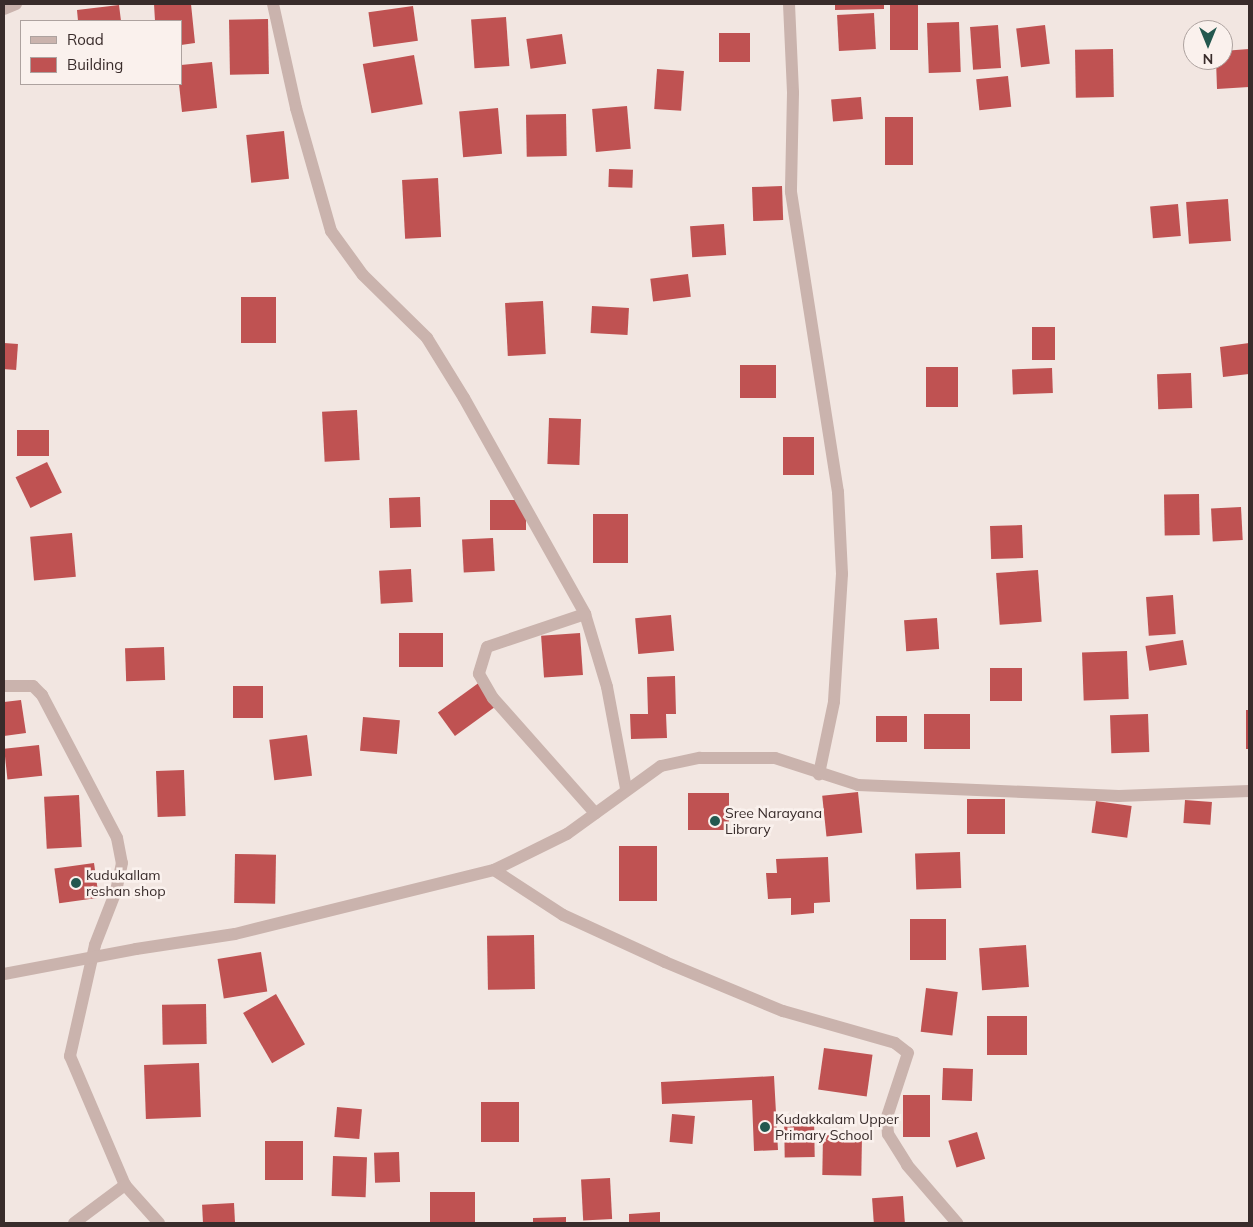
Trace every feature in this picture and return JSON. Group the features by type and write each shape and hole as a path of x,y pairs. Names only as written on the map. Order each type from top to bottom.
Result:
{"street":[{"path":"4,9 16,4"},
{"path":"273,4 311,164 332,231 363,276 427,338 464,398 585,614 607,687 626,789"},
{"path":"789,4 792,93 791,192 838,492 842,574 834,702 819,774"},
{"path":"585,614 487,647 479,674 493,698 595,813"},
{"path":"4,686 33,686 42,695 117,838 122,863 93,959 70,1056 125,1185 159,1223"},
{"path":"4,974 93,959 136,948 235,934 494,870 567,834 626,789 661,766 700,758 775,758 819,774 858,785 1109,795 1249,791"},
{"path":"494,870 563,914 665,962 783,1011 895,1043 908,1053 887,1117 888,1134 907,1165 956,1223"},
{"path":"74,1223 125,1185"}],"building":[{"path":"154,4 191,4 195,43 182,45 182,20 155,20"},
{"path":"835,4 884,4 884,9 835,10"},
{"path":"890,4 918,4 918,50 890,50"},
{"path":"119,5 121,20 78,20 77,10"},
{"path":"413,6 418,41 373,47 368,12"},
{"path":"874,13 876,49 839,51 837,15"},
{"path":"506,17 509,66 475,68 471,19"},
{"path":"268,19 269,74 230,75 229,20"},
{"path":"959,22 961,72 929,73 927,23"},
{"path":"998,25 1001,68 973,70 970,27"},
{"path":"1045,25 1050,64 1021,67 1016,29"},
{"path":"719,33 750,33 750,62 719,62"},
{"path":"562,34 566,64 531,69 526,39"},
{"path":"1113,49 1114,97 1076,98 1075,50"},
{"path":"1249,49 1249,87 1217,89 1216,70 1233,70 1233,50"},
{"path":"414,55 423,104 371,113 363,64"},
{"path":"212,62 217,108 182,112 179,85 182,85 182,65"},
{"path":"657,69 684,71 681,111 654,109"},
{"path":"1008,76 1011,107 979,110 976,79"},
{"path":"861,97 863,119 833,122 831,100"},
{"path":"627,106 631,149 596,152 592,109"},
{"path":"498,108 502,154 463,157 459,111"},
{"path":"566,114 567,156 527,157 526,115"},
{"path":"885,117 913,117 913,165 885,165"},
{"path":"284,131 289,179 251,183 246,135"},
{"path":"609,169 633,170 632,188 608,187"},
{"path":"438,178 441,237 405,239 402,180"},
{"path":"782,186 783,220 753,221 752,187"},
{"path":"1228,199 1231,241 1189,244 1186,202"},
{"path":"1178,204 1181,236 1153,238 1150,206"},
{"path":"724,224 726,255 692,257 690,226"},
{"path":"688,274 691,297 653,301 650,279"},
{"path":"241,297 276,297 276,343 241,343"},
{"path":"543,301 546,354 508,356 505,303"},
{"path":"592,306 629,308 628,335 591,333"},
{"path":"1032,327 1055,327 1055,360 1032,360"},
{"path":"4,343 18,344 16,370 4,369"},
{"path":"1249,343 1249,374 1223,377 1220,347"},
{"path":"740,365 776,365 776,398 740,398"},
{"path":"926,367 958,367 958,407 926,407"},
{"path":"1052,368 1053,393 1013,394 1012,369"},
{"path":"1191,373 1192,408 1158,409 1157,374"},
{"path":"357,410 360,460 325,462 322,412"},
{"path":"549,418 581,419 579,465 547,464"},
{"path":"17,430 49,430 49,456 17,456"},
{"path":"783,437 814,437 814,475 783,475"},
{"path":"47,462 62,493 30,508 16,477"},
{"path":"1199,494 1200,535 1165,536 1164,495"},
{"path":"420,497 421,527 390,528 389,498"},
{"path":"490,500 526,500 526,530 490,530"},
{"path":"1241,507 1243,540 1213,542 1211,509"},
{"path":"593,514 628,514 628,563 593,563"},
{"path":"1022,525 1023,558 991,559 990,526"},
{"path":"72,533 76,577 34,580 30,537"},
{"path":"493,538 495,571 464,573 462,540"},
{"path":"411,569 413,602 381,604 379,571"},
{"path":"1038,570 1042,622 1000,625 996,573"},
{"path":"1173,595 1176,634 1149,636 1146,597"},
{"path":"671,615 674,651 638,654 635,618"},
{"path":"937,618 939,649 906,651 904,620"},
{"path":"399,633 443,633 443,667 399,667"},
{"path":"580,633 583,675 544,678 541,636"},
{"path":"1183,640 1187,665 1149,671 1145,646"},
{"path":"164,647 165,680 126,681 125,648"},
{"path":"1127,651 1129,699 1084,701 1082,653"},
{"path":"990,668 1022,668 1022,701 990,701"},
{"path":"675,676 676,714 666,714 667,738 631,739 630,714 648,714 647,677"},
{"path":"484,679 501,702 455,736 438,713"},
{"path":"233,686 263,686 263,718 233,718"},
{"path":"21,700 26,733 4,736 4,702"},
{"path":"1246,710 1249,710 1249,749 1246,749"},
{"path":"924,714 970,714 970,749 924,749"},
{"path":"1148,714 1149,752 1111,753 1110,715"},
{"path":"876,716 907,716 907,742 876,742"},
{"path":"363,717 400,720 397,754 360,751"},
{"path":"307,735 312,776 274,780 269,740"},
{"path":"39,745 42,776 7,779 4,749"},
{"path":"184,770 186,816 158,817 156,771"},
{"path":"858,792 862,833 826,837 822,796"},
{"path":"688,793 729,793 729,830 688,830"},
{"path":"79,795 82,847 47,849 44,797"},
{"path":"967,799 1005,799 1005,834 967,834"},
{"path":"1185,800 1212,802 1210,825 1183,823"},
{"path":"1096,801 1132,806 1127,838 1092,833"},
{"path":"619,846 657,846 657,901 619,901"},
{"path":"960,852 961,888 916,890 915,854"},
{"path":"235,854 276,855 275,904 234,903"},
{"path":"828,857 830,902 814,903 814,913 791,915 791,898 768,899 766,873 777,873 776,859"},
{"name":"kudukallam reshan shop","path":"94,863 99,898 59,903 54,869"},
{"path":"910,919 946,919 946,960 910,960"},
{"path":"534,935 535,989 488,990 487,936"},
{"path":"1026,945 1029,987 982,990 979,948"},
{"path":"261,952 267,992 224,998 218,959"},
{"path":"926,988 958,992 952,1036 921,1032"},
{"path":"276,994 305,1044 272,1063 243,1013"},
{"path":"206,1004 207,1044 163,1045 162,1005"},
{"path":"987,1016 1027,1016 1027,1055 987,1055"},
{"path":"824,1048 873,1055 867,1096 818,1090"},
{"path":"199,1063 201,1117 146,1119 144,1065"},
{"path":"943,1068 973,1069 972,1101 942,1100"},
{"name":"Kudakkalam Upper Primary School","path":"774,1076 778,1150 754,1151 752,1100 662,1104 661,1082"},
{"path":"903,1095 930,1095 930,1137 903,1137"},
{"path":"481,1102 519,1102 519,1142 481,1142"},
{"path":"337,1107 362,1109 359,1139 334,1137"},
{"path":"672,1114 695,1116 692,1144 670,1142"},
{"path":"814,1116 815,1157 785,1158 784,1117"},
{"path":"977,1132 985,1159 956,1168 948,1141"},
{"path":"823,1135 862,1136 861,1176 822,1175"},
{"path":"265,1141 303,1141 303,1180 265,1180"},
{"path":"399,1152 400,1182 375,1183 374,1153"},
{"path":"333,1156 367,1157 366,1197 332,1196"},
{"path":"610,1178 612,1219 583,1220 581,1180"},
{"path":"430,1192 475,1192 475,1223 430,1223"},
{"path":"903,1196 905,1223 874,1223 872,1198"},
{"path":"234,1203 235,1223 203,1223 202,1205"},
{"path":"660,1212 660,1223 629,1223 629,1214"},
{"path":"566,1217 566,1223 533,1223 533,1218"}],"place":[{"name":"Sree Narayana Library","path":"715,821"},
{"name":"kudukallam reshan shop","path":"76,883"},
{"name":"Kudakkalam Upper Primary School","path":"765,1127"}]}
